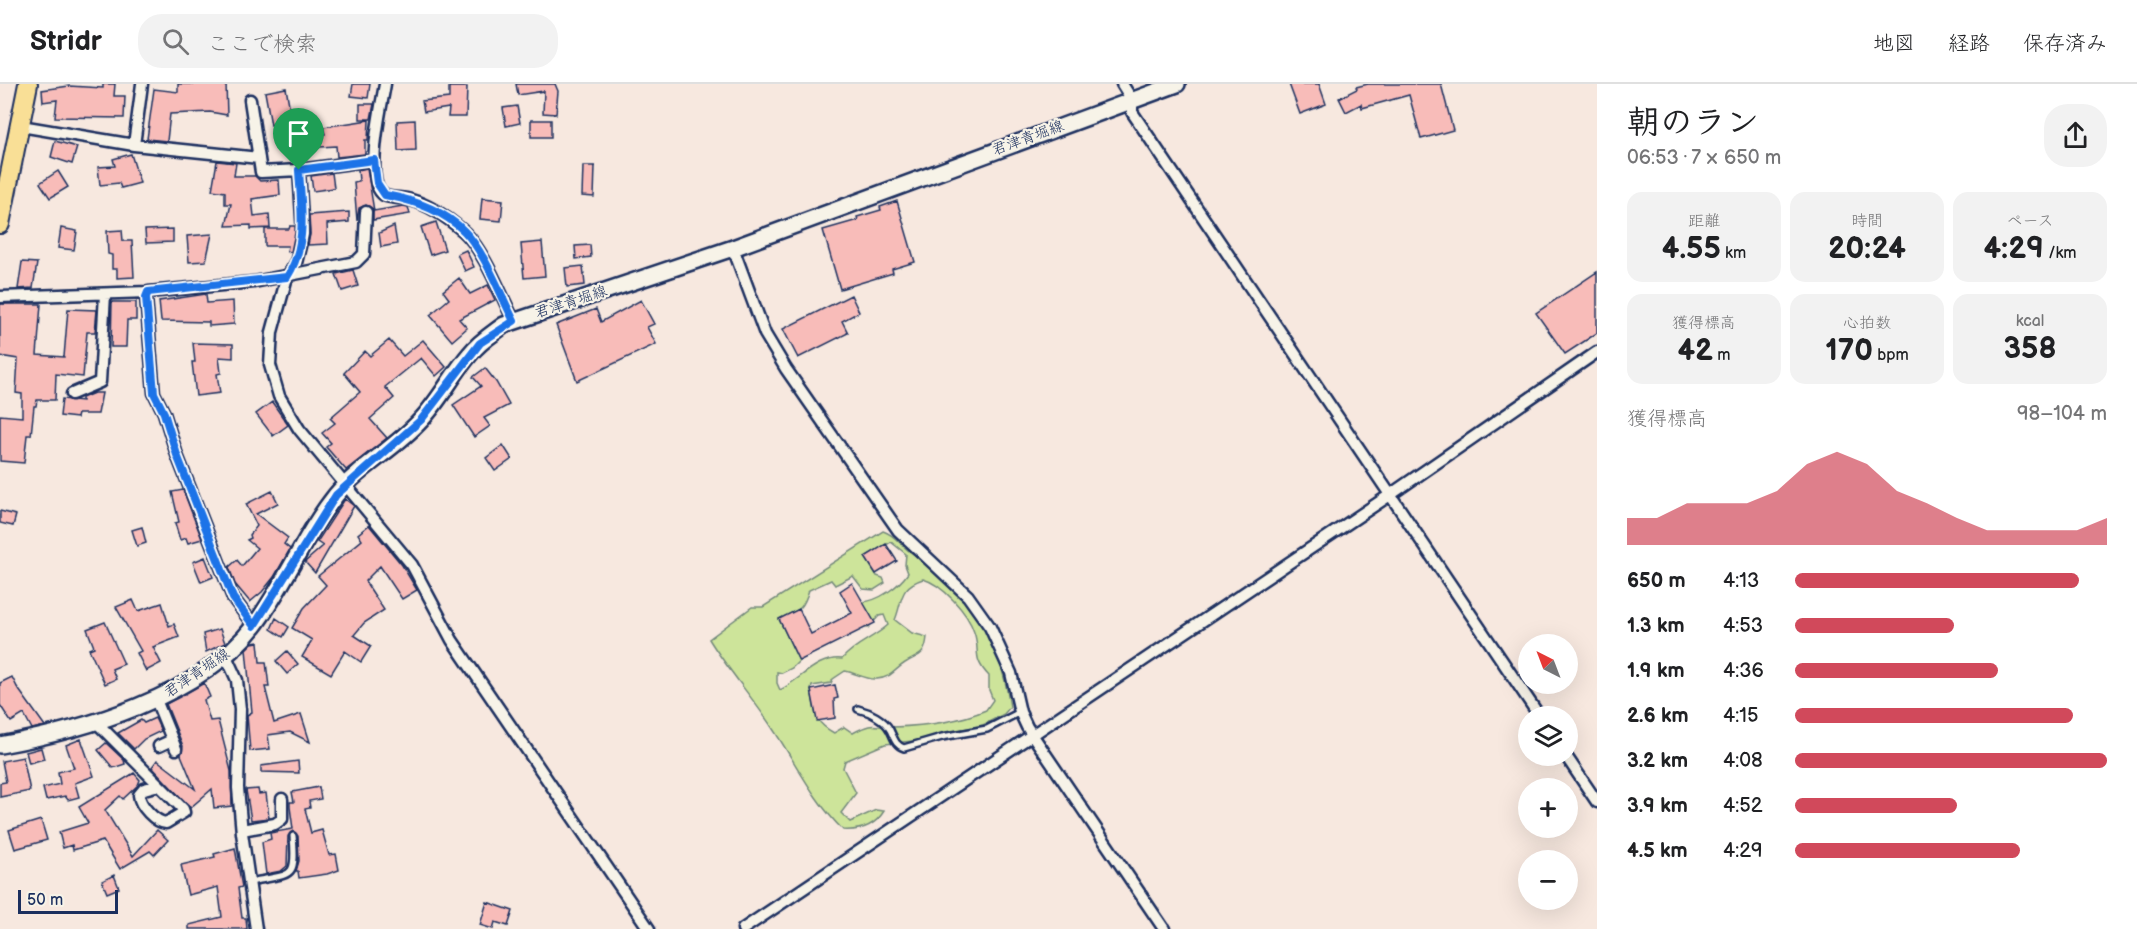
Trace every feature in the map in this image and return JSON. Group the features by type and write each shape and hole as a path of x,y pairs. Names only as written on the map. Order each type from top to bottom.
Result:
{"highway":[{"path":"0,224 21,126 27,84"}],"main road":[{"name":"君津青堀線","path":"0,745 44,737 96,722 156,700 225,656 254,626 336,495 421,420 480,343 514,321 733,248 1177,84"}],"street":[{"path":"134,145 142,84"},
{"path":"385,84 374,160 377,183 385,195 421,204 464,231 479,252 514,321"},
{"path":"1122,84 1132,100 1132,112 1138,122 1533,706"},
{"path":"250,100 261,172 299,170 374,160"},
{"path":"21,126 134,145 260,158"},
{"path":"299,170 303,234 296,263 287,277 272,332 270,365 279,396 299,429 412,565 452,640 649,929"},
{"path":"0,297 148,292 287,277 356,262 364,254 366,212"},
{"path":"733,248 765,334 786,369 898,530 968,596 990,627 1011,673 1020,712 1032,736 1164,929"},
{"path":"148,292 146,297 154,393 164,413 177,455 230,589 254,626"},
{"path":"72,394 100,382 105,294"},
{"path":"743,929 1390,495 1597,352"},
{"path":"225,656 237,680 240,709 238,788 256,929"},
{"path":"156,700 174,745 159,746"},
{"path":"96,722 159,785"},
{"path":"1573,766 1597,802"},
{"path":"242,830 275,824 282,819 282,798"}],"lane":[{"path":"858,710 866,711 885,723 894,739 904,748 942,737 987,729 1020,712"},
{"path":"250,882 285,874 293,869 296,864 293,836"}],"green space":[{"path":"883,531 888,533 950,583 979,618 999,659 1010,707 1004,714 983,725 922,740 885,744 845,761 843,768 856,793 841,813 850,822 876,810 884,811 867,827 843,830 814,794 765,718 709,639 752,607 763,607","holes":["891,542 906,554 905,565 908,573 888,592 875,599 862,602 861,627 868,628 879,616 884,615 888,625 852,649 842,659 825,661 780,690 777,683 777,672 782,673 799,661 779,619 799,609 809,590 831,580 835,585 853,576 863,589 874,590 885,583 883,578 877,576 865,557","923,579 946,593 971,624 976,639 978,659 989,676 989,690 993,700 986,710 952,720 893,727 870,726 853,733 844,727 834,733 827,729 816,716 812,686 831,683 845,671 869,678 882,678 923,652 927,637 912,633 895,620 905,590"]}],"building":[{"path":"103,84 115,84 114,96 125,96 124,118 55,117 57,100 43,102 42,90 69,86 103,88"},
{"path":"178,84 226,84 227,115 210,112 170,114 167,141 147,139 154,89 178,92"},
{"path":"353,84 370,84 368,98 351,96"},
{"path":"516,84 555,84 558,91 556,114 543,113 544,91 518,95"},
{"path":"1289,84 1319,84 1326,104 1300,114"},
{"path":"1368,84 1441,84 1453,130 1421,139 1409,95 1362,108 1361,104 1346,112 1339,98 1357,89 1356,87"},
{"path":"449,87 467,87 466,117 448,117 449,108 424,112 422,101 449,98"},
{"path":"286,88 292,121 271,125 265,92"},
{"path":"360,104 374,104 371,119 360,119"},
{"path":"517,106 520,123 506,126 503,108"},
{"path":"369,120 365,154 337,157 336,146 287,149 285,135 325,134 323,127"},
{"path":"415,120 416,150 398,151 397,121"},
{"path":"531,120 551,120 551,137 531,137"},
{"path":"55,141 77,147 72,164 51,157"},
{"path":"131,154 140,183 121,188 119,183 100,185 98,167 115,166 113,159"},
{"path":"217,161 236,163 234,176 255,176 260,181 279,180 280,195 252,199 254,216 269,214 270,228 251,229 251,225 226,226 231,204 225,204 225,192 212,190"},
{"path":"583,166 595,166 594,197 582,196"},
{"path":"367,168 374,211 403,206 408,207 410,214 373,220 373,209 366,205 359,208 357,221 354,182 359,181 358,170"},
{"path":"58,171 68,187 50,198 40,183"},
{"path":"332,173 334,188 313,191 311,176"},
{"path":"482,198 503,200 501,221 480,219"},
{"path":"897,201 915,262 892,269 893,273 840,289 823,230 858,220 857,217 881,210 880,207"},
{"path":"349,212 349,222 327,224 328,244 308,245 309,215"},
{"path":"436,222 445,250 430,255 421,227"},
{"path":"290,226 295,226 291,252 287,251 288,246 265,246 265,229 289,229"},
{"path":"394,226 397,244 381,247 379,233"},
{"path":"61,228 77,231 74,250 58,248"},
{"path":"173,229 173,242 146,243 145,230"},
{"path":"122,230 123,241 132,241 134,277 117,278 117,269 112,269 112,255 108,254 107,231"},
{"path":"212,234 206,261 189,262 187,236"},
{"path":"542,242 545,276 524,278 521,244"},
{"path":"590,245 591,257 576,259 575,246"},
{"path":"466,250 474,267 465,271 457,254"},
{"path":"22,262 37,263 33,288 18,289"},
{"path":"583,266 585,285 567,287 565,268"},
{"path":"353,270 358,286 342,291 336,274"},
{"path":"1597,272 1597,333 1565,354 1536,313"},
{"path":"459,278 470,294 488,285 495,300 459,319 467,328 452,341 430,315 449,299 443,291"},
{"path":"206,294 207,303 233,301 234,324 209,326 209,322 161,321 159,301"},
{"path":"851,295 859,312 842,321 848,333 798,358 783,329"},
{"path":"641,300 654,324 647,327 656,344 577,381 556,325 596,309 601,322"},
{"path":"112,302 136,302 136,320 127,320 126,347 111,347"},
{"path":"0,304 41,304 37,355 64,357 68,309 97,310 95,332 87,332 83,377 56,374 55,400 37,400 34,406 31,435 27,435 24,463 0,461 0,415 22,417 22,394 16,393 18,359 0,356"},
{"path":"389,340 403,356 423,340 446,367 436,376 421,358 385,387 394,398 370,419 387,438 346,470 326,447 331,443 322,433 335,423 330,418 360,392 344,373 365,351 370,356"},
{"path":"193,343 233,344 233,358 219,357 221,373 217,374 220,393 196,396 192,362 195,362"},
{"path":"485,368 509,405 484,418 490,426 474,437 453,405 481,386 473,377"},
{"path":"94,393 102,393 98,414 78,414 77,418 60,416 62,399 82,401 82,398"},
{"path":"272,402 288,425 273,436 256,414"},
{"path":"503,445 512,459 495,471 486,458"},
{"path":"183,490 202,539 188,543 186,538 180,540 175,523 179,522 172,492"},
{"path":"272,491 278,503 256,514 288,538 284,544 290,549 274,577 250,602 235,584 229,567 237,560 242,566 257,548 247,540 251,538 250,535 257,526 246,504"},
{"path":"345,499 354,506 315,573 305,562 323,546 317,542"},
{"path":"0,511 16,515 13,526 0,523"},
{"path":"369,525 402,565 417,590 402,599 380,566 365,581 384,610 364,623 354,635 371,646 361,662 345,651 331,674 302,657 312,640 292,628 304,608 326,585 318,576 362,540 358,534"},
{"path":"142,527 146,543 137,546 132,530"},
{"path":"886,544 897,561 876,574 865,557"},
{"path":"205,557 213,577 201,582 193,562"},
{"path":"852,583 875,623 799,661 779,619 799,609 811,634 852,613 840,591"},
{"path":"133,600 138,611 162,603 169,626 174,624 179,637 153,647 161,663 146,671 137,653 141,651 116,607"},
{"path":"276,618 289,627 283,637 271,629"},
{"path":"105,622 124,664 112,669 116,679 105,684 89,649 94,647 87,629"},
{"path":"220,629 225,643 206,652 203,634"},
{"path":"258,642 260,662 266,662 269,687 265,687 274,723 301,714 310,742 290,732 268,735 270,749 250,751 247,715 252,712 246,649 252,643"},
{"path":"287,651 298,664 287,674 276,661"},
{"path":"12,677 45,726 32,729 24,714 11,722 0,705 0,683"},
{"path":"204,683 210,697 204,700 210,721 218,720 231,771 232,806 214,808 212,789 190,808 152,767 157,760 195,789 181,755 183,746 166,704"},
{"path":"835,685 838,698 834,699 835,718 817,721 811,690"},
{"path":"155,718 161,731 144,739 134,749 118,733 141,720 144,723"},
{"path":"81,739 94,776 75,783 79,797 68,800 65,796 46,800 43,788 60,784 58,772 74,768 66,745"},
{"path":"106,743 124,760 125,764 113,768 98,750"},
{"path":"41,748 44,759 29,763 26,752"},
{"path":"23,757 30,791 0,797 0,783 6,782 2,761"},
{"path":"298,761 299,773 261,772 261,766"},
{"path":"134,773 140,780 138,785 123,799 120,796 105,810 133,856 157,830 168,840 154,855 150,851 120,869 103,841 73,850 72,845 63,848 59,832 88,823 79,807"},
{"path":"319,787 321,799 309,801 310,808 305,809 311,833 322,830 329,855 336,854 339,870 299,878 298,871 296,871 299,861 298,836 293,831 288,836 287,866 281,871 266,874 262,842 271,839 270,833 293,829 290,807 290,802 294,802 292,792"},
{"path":"258,789 259,794 266,793 269,818 251,820 246,790"},
{"path":"41,820 47,840 15,849 9,830"},
{"path":"235,848 242,887 238,888 242,918 246,918 247,929 189,929 189,925 222,917 218,887 188,895 181,865 215,857 214,854"},
{"path":"114,875 119,888 107,893 102,881"},
{"path":"487,902 513,911 508,926 495,922 493,929 480,925"}],"route":[{"path":"374,160 377,183 385,195 421,204 464,231 479,252 514,321 504,325 480,343 421,420 336,495 254,626 233,598 177,455 164,413 154,393 146,297 148,292 287,277 296,263 303,234 299,170 374,160"}]}
